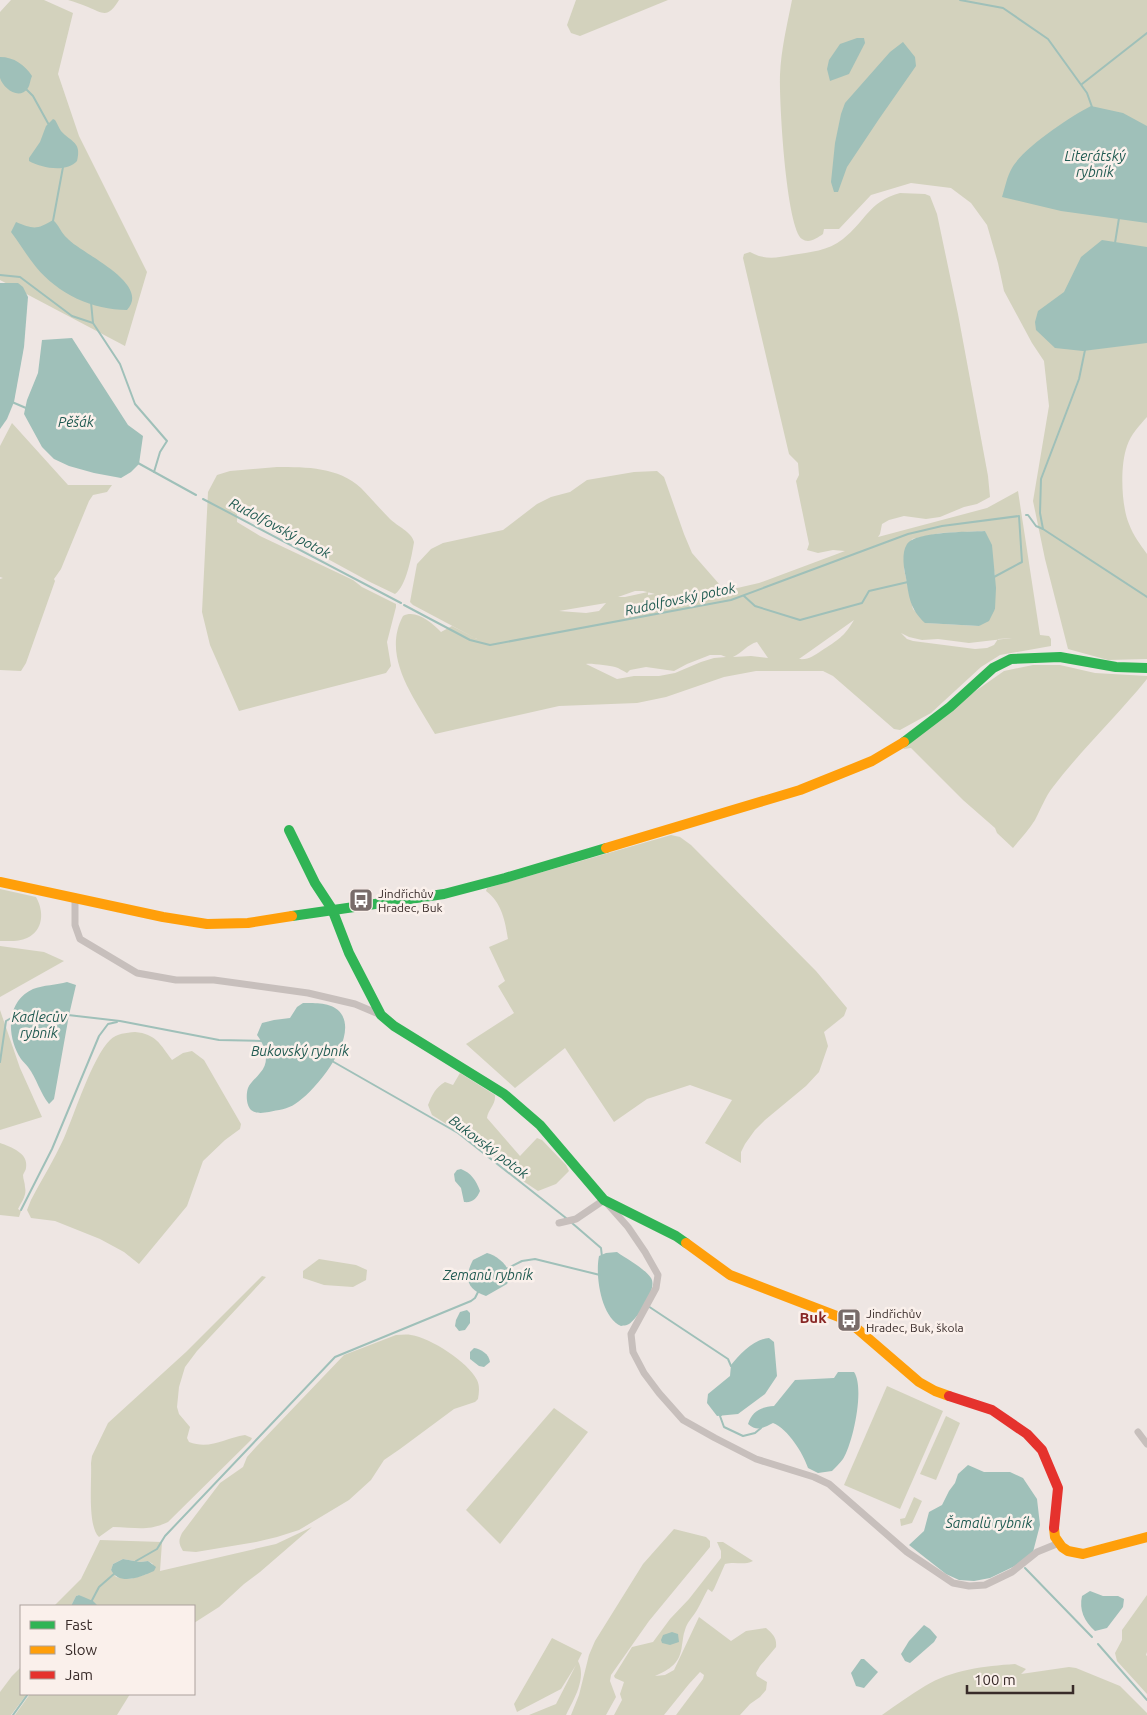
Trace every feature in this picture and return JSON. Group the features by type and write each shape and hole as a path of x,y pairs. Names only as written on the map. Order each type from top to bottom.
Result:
{"street":[{"path":"0,882 163,917 208,924 248,923 332,908 444,894 515,875 800,790 872,761 898,747 950,707 993,668 1011,659 1060,657 1116,667 1147,668"},
{"path":"290,830 315,883 332,908 348,953 381,1015"},
{"path":"75,898 75,925 80,939 137,973 176,980 214,980 308,993 355,1004 381,1015 394,1026 504,1094 540,1125 628,1227 646,1252 658,1275 656,1288 632,1334 632,1352 644,1374 683,1420 756,1459 814,1477 829,1484 906,1552 953,1583 969,1586 984,1585 1012,1572 1037,1552 1059,1543"},
{"path":"562,1222 575,1220 604,1200"},
{"path":"604,1200 676,1236 730,1275 847,1320 919,1382 935,1391 992,1410 1027,1434 1042,1450 1058,1488 1054,1530 1059,1543 1068,1551 1083,1554 1147,1537"},
{"path":"1138,1432 1147,1444"}],"green space":[{"path":"11,0 44,0 73,13 58,74 79,136 147,272 125,346 0,280 0,12"},
{"path":"68,0 119,0 112,10 102,13"},
{"path":"576,0 668,0 580,36 571,33 567,25"},
{"path":"792,0 1147,0 1147,417 1133,434 1127,446 1123,464 1122,485 1126,516 1135,536 1147,554 1147,659 1108,660 1068,649 1045,559 1033,501 1049,406 1044,361 1004,291 987,225 971,203 951,188 911,183 871,195 839,229 824,229 823,234 813,240 807,241 802,239 796,229 785,162 780,88 784,38"},
{"path":"900,193 925,194 930,196 937,214 958,314 988,476 990,497 977,504 940,517 926,519 904,516 889,520 882,524 878,537 987,508 1018,491 1040,635 1049,636 1051,646 1000,655 981,667 931,713 900,730 894,729 833,676 823,671 756,671 724,677 666,697 637,703 559,706 435,734 403,677 396,647 397,631 403,616 408,614 424,618 441,632 452,626 477,639 410,602 417,564 431,549 443,543 503,530 537,504 551,497 570,492 587,480 634,472 657,471 664,477 692,553 720,585 720,592 759,583 845,551 833,550 818,553 807,550 809,544 796,481 799,475 798,463 789,454 743,258 744,254 750,252 765,257 775,257 825,249 843,239 874,207 889,197","holes":["985,531 995,575 995,609 979,626 926,623 913,609 904,569 912,539 941,533","635,591 647,592 618,597","606,603 599,611 586,613 559,611","854,620 844,634 836,641 813,656 799,659","901,633 922,640 938,639 969,643 998,640 994,645 975,649 913,641 907,639","757,642 768,658 751,656 733,657","710,655 726,657 701,662 675,673 617,679 586,664 615,667 627,673 630,670 646,667 674,671"]},
{"path":"12,423 68,485 112,485 107,492 93,495 89,501 61,569 54,579 55,581 26,663 21,671 0,670 0,579 3,578 0,577 0,446"},
{"path":"300,467 322,470 332,472 352,481 390,519 407,532 414,542 405,578 395,594 237,512 237,522 260,536 353,580 362,587 396,604 387,642 391,666 386,673 239,711 210,645 202,612 208,492 217,475 230,471"},
{"path":"1033,665 1060,665 1095,673 1147,676 1147,679 1053,787 1033,824 1013,848 997,833 995,828 963,800 911,748 904,749 900,744 1004,671"},
{"path":"671,835 680,837 691,845 816,971 847,1008 844,1016 824,1032 828,1046 819,1072 806,1086 755,1130 741,1152 741,1163 705,1143 732,1100 690,1085 647,1099 614,1122 565,1048 515,1088 466,1044 514,1013 498,986 505,981 489,947 508,939 506,926 496,901 486,891 487,888"},
{"path":"0,889 36,897 39,902 41,920 33,935 21,940 0,941"},
{"path":"0,946 44,952 64,961 0,997"},
{"path":"0,1010 20,1068 42,1117 0,1130"},
{"path":"135,1032 148,1035 157,1041 172,1060 183,1053 192,1051 204,1060 241,1124 240,1129 203,1161 187,1206 139,1264 124,1252 100,1239 55,1221 31,1218 27,1210 64,1138 90,1072 103,1048 116,1036"},
{"path":"460,1073 495,1095 487,1118 520,1156 537,1138 542,1140 566,1165 569,1171 556,1184 538,1191 523,1181 483,1147 432,1115 428,1105 434,1092 445,1082 453,1085"},
{"path":"0,1143 18,1151 25,1158 26,1169 23,1175 25,1193 18,1209 21,1211 19,1217 0,1215"},
{"path":"319,1259 356,1265 367,1270 366,1280 353,1287 324,1285 303,1278 303,1271"},
{"path":"262,1276 266,1277 197,1351 185,1367 179,1387 177,1407 179,1414 190,1427 187,1438 189,1442 204,1445 245,1435 252,1438 251,1440 168,1522 147,1528 113,1527 99,1537 95,1531 91,1513 91,1463 92,1456 108,1423 186,1352"},
{"path":"396,1335 419,1337 448,1352 466,1366 477,1380 479,1387 478,1399 475,1402 454,1409 384,1460 371,1480 349,1500 299,1530 256,1542 196,1552 183,1551 180,1542 182,1533 220,1483 243,1467 247,1457 256,1447 344,1355"},
{"path":"887,1386 943,1411 900,1509 844,1485"},
{"path":"554,1408 588,1432 500,1544 466,1510"},
{"path":"946,1416 960,1423 936,1480 920,1474"},
{"path":"914,1497 922,1501 912,1523 901,1526 900,1519 905,1518"},
{"path":"312,1527 219,1607 195,1622 195,1605 96,1605 79,1595 76,1596 72,1605 55,1605 81,1579 100,1540 162,1542 160,1571 276,1544","holes":["123,1559 140,1562 148,1561 153,1564 147,1574 130,1579 116,1577 111,1570 113,1564"]},
{"path":"674,1529 706,1537 710,1541 710,1547 649,1621 611,1675 610,1681 616,1697 606,1715 571,1715 595,1641 643,1564"},
{"path":"717,1542 723,1542 753,1561 725,1564 714,1589 712,1592 708,1589 687,1624 681,1652 677,1661 670,1668 655,1676 665,1675 674,1670 699,1617 731,1641 746,1631 766,1628 771,1632 775,1639 776,1647 756,1673 757,1676 767,1682 766,1690 740,1715 676,1715 703,1679 704,1675 700,1672 664,1715 614,1715 622,1700 620,1694 624,1682 614,1676 632,1647 653,1642 721,1558 721,1551"},
{"path":"1147,1595 1147,1694 1117,1661 1115,1653 1122,1640 1122,1630"},
{"path":"552,1638 582,1653 578,1661 581,1674 580,1681 573,1702 566,1715 529,1715 556,1704 576,1665 561,1689 517,1712 514,1704"},
{"path":"1015,1664 1026,1669 1021,1674 1069,1667 1076,1668 1120,1686 1147,1715 882,1715 908,1696 946,1676 980,1668"},
{"path":"20,1668 20,1695 26,1695 11,1715 0,1715 0,1692"},
{"path":"29,1695 129,1695 117,1715 15,1715"}],"water":[{"path":"857,38 864,38 865,43 849,74 830,81 827,69 829,60 840,44"},
{"path":"903,42 915,57 916,66 847,167 838,192 834,192 831,182 835,143 845,103 890,52"},
{"path":"0,57 10,58 19,62 32,76 29,87 24,92 12,92 4,86 0,78"},
{"name":"Literátský rybník","path":"1091,106 1123,113 1147,126 1147,223 1061,211 1002,197 1010,171 1026,151 1060,125"},
{"path":"53,119 61,131 77,146 77,161 73,165 54,168 40,166 29,161 29,158 40,142 46,126"},
{"path":"53,220 65,236 74,244 122,279 130,289 132,300 127,310 89,304 65,292 45,277 36,267 11,232 16,222 27,226 39,227"},
{"path":"1102,240 1147,247 1147,343 1083,351 1055,348 1036,330 1035,322 1038,311 1064,292 1081,257"},
{"path":"0,283 18,283 23,287 28,297 24,347 14,402 7,419 0,429"},
{"name":"Pěšák","path":"72,338 128,425 143,436 139,464 121,478 69,466 54,459 42,447 24,414 27,400 38,373 42,340"},
{"path":"985,531 992,545 996,588 995,609 989,621 979,626 925,623 916,613 909,597 904,570 904,552 907,544 912,540 931,534"},
{"name":"Kadlecův rybník","path":"67,982 76,985 54,1099 49,1104 16,1050 11,1030 11,1020 13,1010 24,995 33,989"},
{"name":"Bukovský rybník","path":"303,1003 330,1005 342,1015 345,1026 344,1038 339,1051 323,1077 313,1089 295,1104 269,1112 260,1113 253,1111 248,1105 247,1093 249,1086 265,1064 266,1054 257,1035 262,1023 290,1018 297,1007"},
{"path":"461,1169 473,1177 480,1191 476,1198 470,1202 464,1202 461,1188 455,1181 454,1174 457,1170"},
{"path":"617,1252 644,1270 651,1278 652,1283 652,1289 642,1309 633,1321 621,1326 614,1321 604,1305 598,1274 599,1256"},
{"name":"Zemanů rybník","path":"487,1253 496,1257 505,1265 508,1269 509,1279 507,1284 486,1296 474,1290 471,1286 468,1272 473,1260"},
{"path":"467,1310 470,1313 470,1323 465,1330 459,1331 455,1326 456,1320 460,1312"},
{"path":"769,1338 774,1342 777,1376 765,1394 738,1414 717,1416 707,1403 708,1394 730,1376 731,1365 743,1352 758,1341"},
{"path":"474,1348 482,1351 488,1357 490,1362 484,1367 479,1366 470,1359 470,1352"},
{"path":"838,1372 854,1372 857,1380 858,1402 854,1429 847,1451 843,1459 832,1471 818,1473 808,1468 803,1455 779,1426 773,1423 757,1429 748,1424 758,1410 774,1406 795,1380 834,1378"},
{"name":"Šamalů rybník","path":"968,1465 984,1472 1010,1472 1023,1478 1037,1499 1040,1525 1033,1552 1021,1563 990,1578 974,1581 959,1580 946,1574 909,1545 924,1531 929,1512 942,1505 958,1474"},
{"path":"123,1559 140,1562 148,1561 156,1567 154,1571 137,1578 119,1578 111,1570 113,1564"},
{"path":"1090,1591 1103,1596 1118,1596 1124,1599 1123,1607 1107,1628 1095,1631 1083,1615 1081,1606 1082,1596"},
{"path":"79,1595 93,1601 97,1605 72,1605 76,1596"},
{"path":"924,1625 937,1637 934,1642 910,1663 905,1661 901,1654 909,1641"},
{"path":"672,1632 678,1634 679,1642 670,1645 662,1643 663,1635"},
{"path":"861,1659 864,1659 878,1672 864,1688 856,1686 851,1673"}],"waterway":[{"path":"960,0 1003,8 1048,39 1087,93 1092,107"},
{"path":"1082,84 1147,33"},
{"path":"26,89 33,96 49,125"},
{"path":"53,221 63,167"},
{"path":"1115,243 1119,218"},
{"path":"0,275 20,277 72,316 93,323 120,364 135,404 167,441 160,452 154,472"},
{"path":"91,302 93,323"},
{"path":"1043,529 1040,513 1041,479 1079,379 1085,350"},
{"name":"Rudolfovský potok","path":"12,402 26,408"},
{"name":"Rudolfovský potok","path":"138,463 196,495"},
{"name":"Rudolfovský potok","path":"203,499 401,603"},
{"name":"Rudolfovský potok","path":"1026,515 1036,526 1147,597"},
{"name":"Rudolfovský potok","path":"404,605 470,640 490,645 731,600 908,534 942,526 1019,516 1022,562 994,577"},
{"path":"744,596 755,606 800,620 862,603 869,591 908,582"},
{"name":"Bukovský potok","path":"68,1015 120,1021 219,1040 263,1041"},
{"name":"Bukovský potok","path":"0,1062 6,1021 13,1017"},
{"path":"21,1210 52,1149 99,1036 108,1024 117,1022"},
{"name":"Bukovský potok","path":"332,1061 458,1133 566,1218"},
{"name":"Bukovský potok","path":"572,1223 601,1248 602,1257"},
{"path":"506,1269 522,1261 535,1259 600,1275"},
{"path":"136,1561 157,1549 165,1536 335,1357 471,1301 479,1290"},
{"name":"Bukovský potok","path":"648,1306 728,1359 731,1366"},
{"name":"Bukovský potok","path":"721,1415 724,1427 743,1436 755,1433 761,1428"},
{"name":"Bukovský potok","path":"1025,1568 1092,1637"},
{"path":"90,1605 99,1587 115,1573"},
{"name":"Bukovský potok","path":"1098,1644 1147,1700"},
{"path":"13,1715 27,1695"}],"traffic: fast":[{"path":"904,742 950,707 993,668 1011,659 1060,657 1116,667 1147,668"},
{"path":"289,830 315,883 332,909 349,953 381,1015 394,1026 504,1094 540,1125 604,1200 676,1236 686,1243"},
{"path":"292,916 444,894 606,848"}],"traffic: slow":[{"path":"606,848 800,790 872,761 904,742"},
{"path":"0,882 163,917 207,924 248,923 292,916"},
{"path":"686,1243 730,1275 847,1320 919,1382 949,1396"},
{"path":"1054,1528 1055,1537 1062,1547 1068,1551 1083,1554 1147,1537"}],"traffic: jam":[{"path":"949,1396 992,1410 1027,1434 1042,1450 1058,1488 1054,1528"}],"place":[{"name":"Jindřichův Hradec, Buk","path":"361,900"},
{"name":"Jindřichův Hradec, Buk, škola","path":"849,1320"}],"district":[{"name":"Buk","path":"813,1317"}]}
